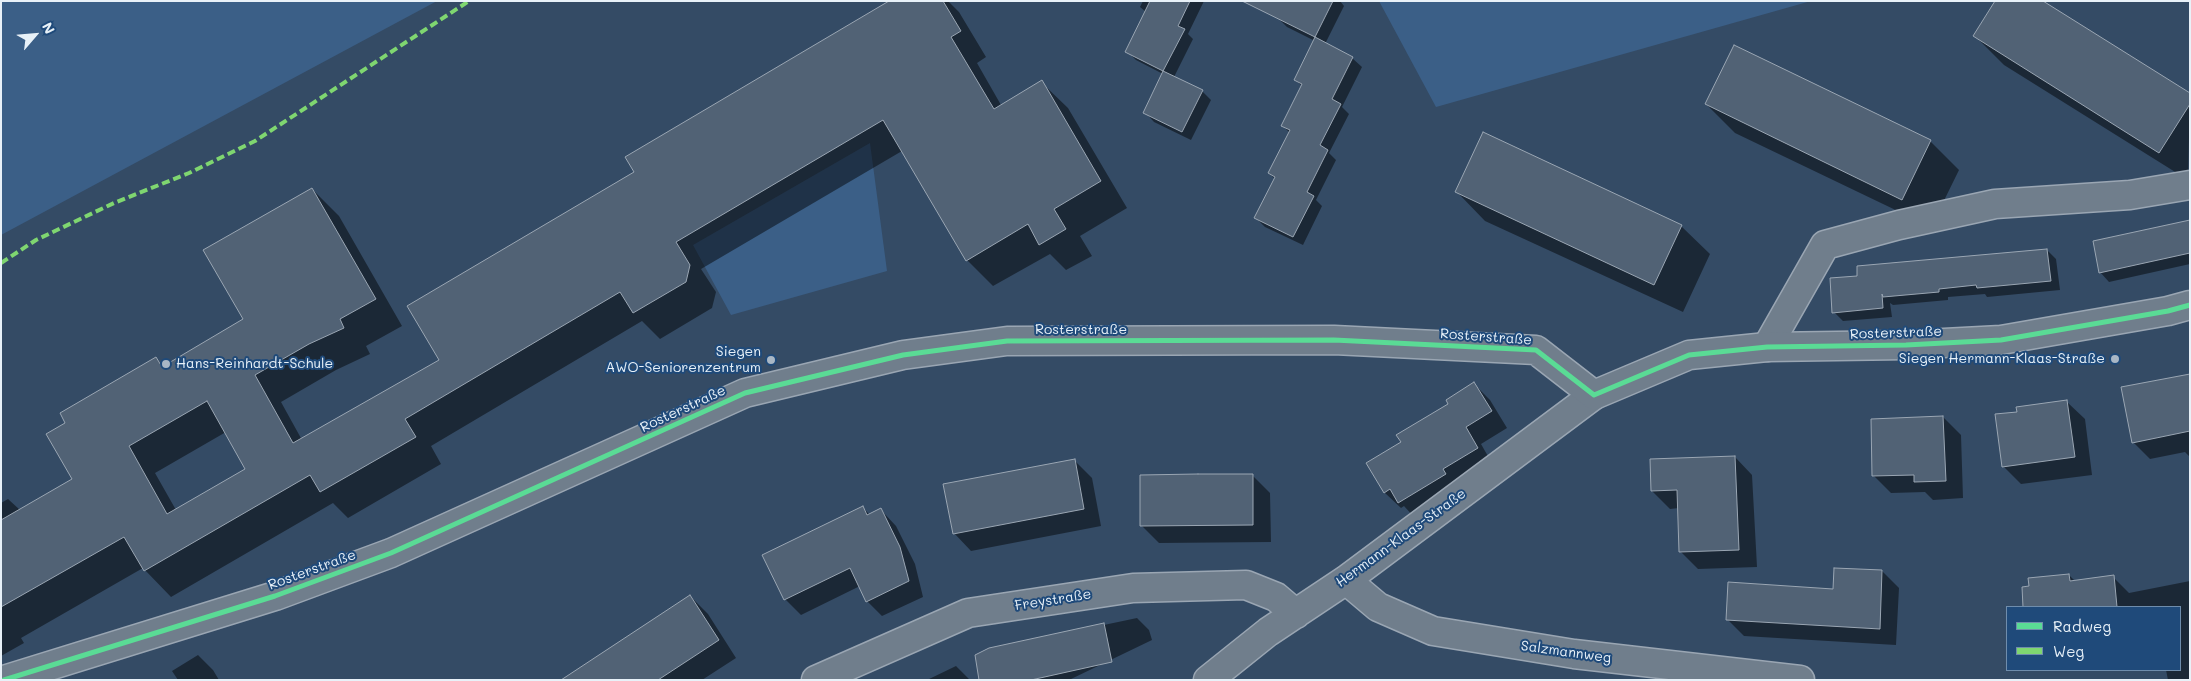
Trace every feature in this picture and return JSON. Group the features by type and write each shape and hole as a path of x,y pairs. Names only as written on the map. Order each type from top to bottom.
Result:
{"street":[{"path":"1767,347 1825,245 1899,225 1995,204 2130,195 2190,185"},
{"name":"Rosterstraße","path":"4,680 275,596 391,553 745,393 903,355 1007,341 1334,340 1536,350 1594,396 1689,355 1767,347 1906,345 2001,340 2168,311 2190,305"},
{"name":"Hermann-Klaas-Straße","path":"1208,680 1594,396"},
{"name":"Salzmannweg","path":"1346,580 1378,607 1433,631 1574,654 1800,680"},
{"name":"Freystraße","path":"816,680 968,613 1133,588 1246,585 1276,597 1296,614"}],"shaded area":[{"path":"1,1 437,1 1,235"},
{"path":"1379,1 1811,1 1436,107"},
{"path":"870,143 887,271 731,315 693,245"}],"building":[{"path":"889,1 943,1 961,31 951,37 994,109 1042,80 1101,181 1054,209 1066,229 1039,245 1028,224 966,261 883,120 676,242 690,265 686,282 633,313 620,292 405,419 416,437 320,492 310,475 144,571 124,537 1,607 1,520 72,479 46,434 65,423 60,413 156,357 162,367 243,319 203,250 312,188 376,299 340,319 344,328 309,344 255,375 293,443 439,360 407,306 634,172 625,157","holes":["207,401 245,469 167,514 129,446"]},
{"path":"1150,1 1190,1 1178,26 1185,29 1163,71 1125,52"},
{"path":"1242,1 1333,1 1315,37"},
{"path":"1995,1 2043,1 2190,93 2190,104 2159,153 1973,36"},
{"path":"1315,37 1353,57 1332,99 1341,104 1320,145 1328,150 1307,192 1314,196 1293,237 1254,218 1275,177 1268,173 1290,130 1281,126 1302,84 1294,80"},
{"path":"1734,45 1931,140 1902,200 1705,104"},
{"path":"1163,71 1203,90 1182,132 1143,113"},
{"path":"1483,132 1682,225 1654,285 1455,192"},
{"path":"2190,220 2190,253 2099,273 2093,241"},
{"path":"2047,249 2051,281 1977,288 1976,285 1939,289 1939,292 1883,297 1882,294 1883,308 1832,313 1830,278 1857,276 1857,266"},
{"path":"2190,374 2190,431 2132,443 2121,387"},
{"path":"1474,382 1492,411 1466,427 1478,448 1443,469 1446,474 1398,503 1390,489 1384,493 1366,463 1401,442 1396,435 1448,404 1446,400"},
{"path":"2067,400 2075,457 2002,467 1995,414 2017,412 2016,407"},
{"path":"1943,416 1946,481 1914,482 1914,475 1872,476 1871,419"},
{"path":"1735,456 1739,550 1679,552 1677,490 1651,491 1650,459"},
{"path":"1075,459 1084,509 953,534 943,484"},
{"path":"1253,474 1253,525 1140,526 1140,475"},
{"path":"863,506 867,515 881,508 900,547 909,581 866,602 850,568 784,600 762,555"},
{"path":"1834,568 1882,570 1880,629 1726,620 1728,582 1833,589"},
{"path":"2069,574 2070,581 2114,575 2117,606 2023,606 2022,587 2029,586 2028,578"},
{"path":"690,595 719,640 658,680 561,680"},
{"path":"1104,623 1112,662 1031,680 979,680 975,655 989,648"}],"marked path":[{"path":"1,263 36,240 114,203 189,173 255,141 469,1"}],"cycle path":[{"path":"4,680 275,596 391,553 745,393 903,355 1007,341 1334,340 1536,350 1594,395 1689,355 1767,347 1906,345 2001,340 2168,311 2190,305"}],"place":[{"name":"Siegen Hermann-Klaas-Straße","path":"2115,359"},
{"name":"Siegen AWO-Seniorenzentrum","path":"771,360"},
{"name":"Hans-Reinhardt-Schule","path":"166,364"}]}
